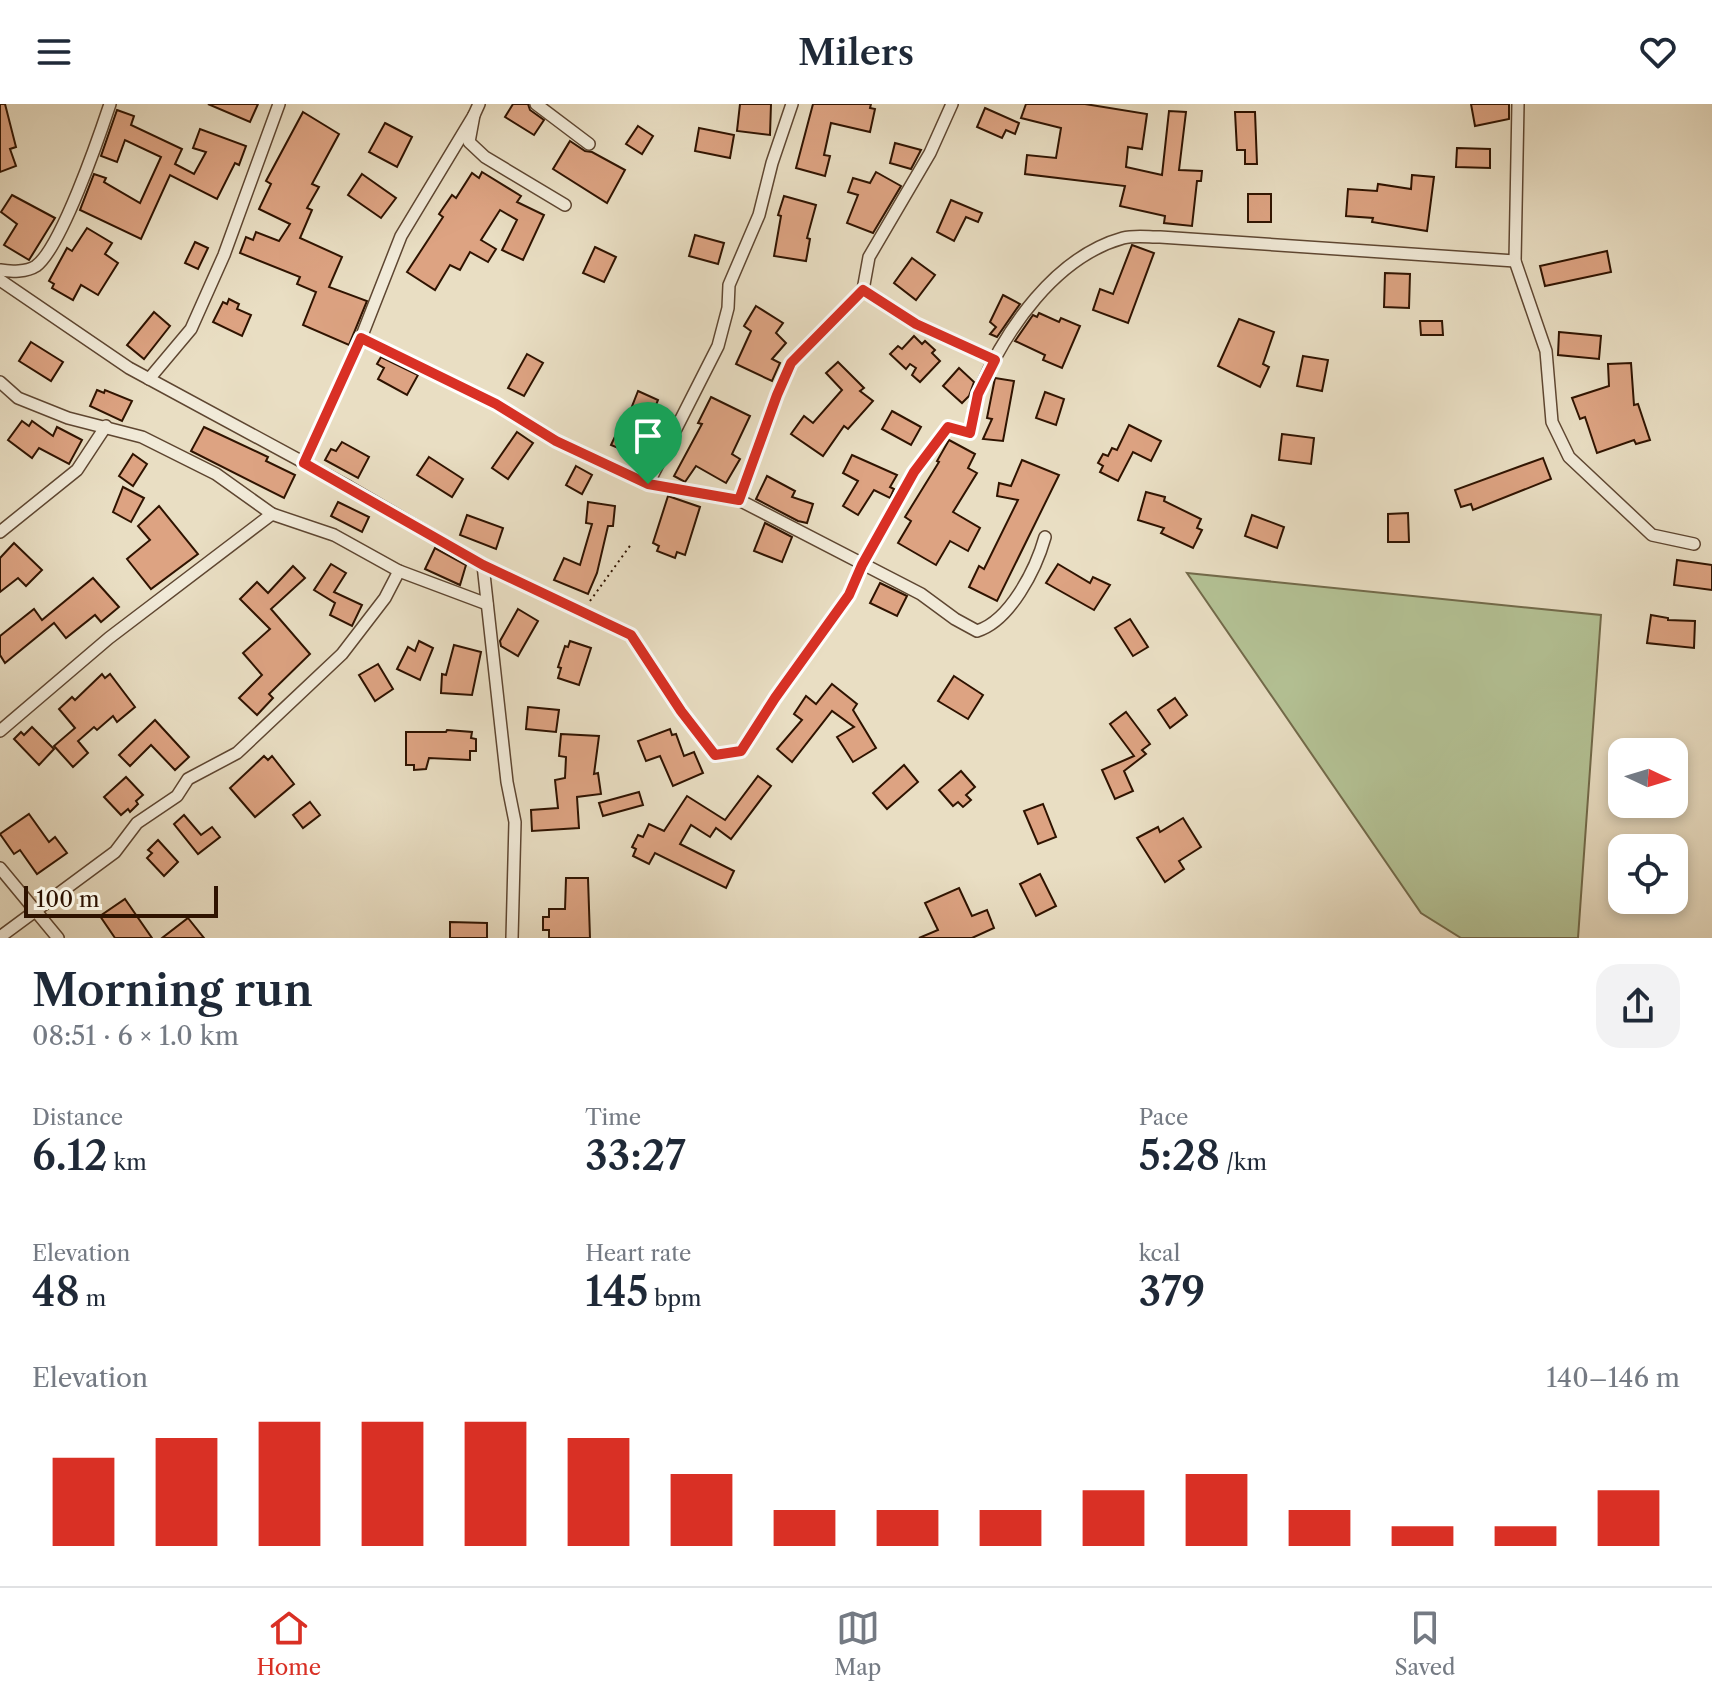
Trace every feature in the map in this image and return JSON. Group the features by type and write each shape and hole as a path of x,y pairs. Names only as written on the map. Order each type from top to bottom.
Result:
{"street":[{"path":"0,270 27,270 45,256 69,212 110,104"},
{"path":"149,379 191,329 224,255 279,104"},
{"path":"536,104 589,144"},
{"path":"648,484 718,346 728,308 729,285 759,215 792,104"},
{"path":"739,500 791,363 863,290 869,257 930,153 952,104"},
{"path":"1518,104 1515,261 1546,351 1552,422 1569,457 1652,535 1694,544"},
{"path":"304,463 361,338 401,236 476,110"},
{"path":"476,110 469,142 485,157 565,205"},
{"path":"0,280 129,368 483,565 631,635 681,711 715,755 741,751 849,595 862,565 914,472 948,427 970,433 978,394 995,360 1037,294 1086,253 1126,237 1515,261"},
{"path":"863,290 916,324 995,360"},
{"path":"361,338 496,404 556,441 648,484 739,500 921,594 977,631 992,627 1018,595 1039,560 1045,537"},
{"path":"0,382 18,398 68,418 142,437 216,474 272,514 334,535 399,571 487,604"},
{"path":"0,532 77,470 106,426"},
{"path":"0,731 109,638 272,514"},
{"path":"483,565 507,782 515,822 512,938"},
{"path":"0,937 115,852 137,823 177,796 188,779 237,753 342,654 385,598 399,571"},
{"path":"0,868 58,938"}],"path":[{"path":"574,607 592,600 632,543"}],"green space":[{"path":"1187,573 1601,615 1578,938 1461,938 1421,913"}],"building":[{"path":"0,104 5,104 16,147 10,149 16,166 0,172"},
{"path":"208,104 258,104 250,122"},
{"path":"513,104 528,104 530,110 544,120 534,135 505,117"},
{"path":"740,104 771,104 770,135 737,131"},
{"path":"813,104 871,104 870,108 875,109 870,132 831,123 824,155 830,156 825,176 796,168"},
{"path":"1026,104 1085,104 1147,114 1142,149 1128,147 1126,167 1162,175 1169,111 1186,112 1179,170 1202,171 1201,181 1197,181 1192,226 1164,223 1165,216 1120,206 1125,186 1025,174 1027,155 1056,158 1061,128 1021,118"},
{"path":"1471,104 1509,104 1509,119 1475,126"},
{"path":"985,108 1019,123 1015,134 1006,130 1002,138 977,127"},
{"path":"117,110 134,116 131,125 182,149 175,164 194,174 206,152 193,148 200,129 246,146 239,165 235,163 217,199 170,175 141,239 80,210 94,174 106,178 104,182 140,203 161,157 125,140 117,162 101,156"},
{"path":"303,112 339,134 312,184 319,187 307,208 312,210 300,238 342,257 329,287 367,301 349,345 303,325 316,292 297,284 300,277 240,253 246,237 253,240 256,232 279,241 290,224 259,209 271,184 266,181"},
{"path":"1235,112 1255,112 1257,164 1245,164 1245,150 1237,150"},
{"path":"385,123 412,137 397,167 369,152"},
{"path":"638,126 653,136 642,154 626,144"},
{"path":"699,128 734,135 730,158 695,151"},
{"path":"570,141 625,170 607,203 553,169"},
{"path":"895,143 921,150 911,169 890,163"},
{"path":"1457,148 1490,149 1490,168 1456,167"},
{"path":"482,172 521,196 517,202 544,215 523,260 502,250 517,220 500,210 481,240 496,249 488,262 470,252 460,270 450,265 435,290 407,272 443,217 439,214 452,195 456,198 472,173 479,178"},
{"path":"876,172 901,186 873,233 847,223 858,195 848,192 853,178 870,183"},
{"path":"362,174 396,198 381,218 348,195"},
{"path":"1412,175 1434,177 1427,231 1372,222 1373,218 1346,216 1348,189 1377,191 1378,184 1411,189"},
{"path":"1248,194 1271,194 1271,222 1248,222"},
{"path":"12,195 55,218 29,260 4,245 17,224 1,212"},
{"path":"784,196 816,205 807,238 810,239 806,261 774,256 781,216 778,215"},
{"path":"951,200 982,213 978,222 966,217 954,241 937,232"},
{"path":"87,228 112,243 105,254 118,263 98,295 81,285 73,300 52,288 54,284 49,281 67,248 72,251"},
{"path":"695,235 724,243 718,264 689,256"},
{"path":"195,242 208,248 198,269 185,263"},
{"path":"1132,245 1154,253 1128,323 1093,310 1100,289 1113,294"},
{"path":"595,247 616,257 604,282 583,273"},
{"path":"1607,251 1611,272 1545,286 1540,266"},
{"path":"912,258 935,275 916,300 894,283"},
{"path":"1385,273 1410,274 1409,308 1384,307"},
{"path":"1003,295 1020,304 997,337 990,334 996,327 990,322"},
{"path":"229,299 239,304 237,309 251,315 242,336 213,322 223,302 227,304"},
{"path":"756,306 783,323 776,333 786,343 772,359 780,363 772,381 736,364 751,331 744,326"},
{"path":"154,312 170,326 144,359 127,345"},
{"path":"1039,313 1059,322 1061,318 1080,326 1062,368 1043,360 1045,355 1015,341 1033,315 1037,317"},
{"path":"1239,319 1274,332 1263,364 1269,367 1260,387 1218,366"},
{"path":"1420,321 1442,321 1443,335 1421,335"},
{"path":"1559,332 1601,336 1599,359 1558,355"},
{"path":"914,336 935,350 932,353 940,361 920,382 912,375 916,368 910,364 906,369 890,354 898,346 902,349"},
{"path":"31,342 63,362 51,381 19,361"},
{"path":"527,354 543,363 524,396 508,388"},
{"path":"1303,356 1328,360 1322,391 1297,386"},
{"path":"381,357 418,375 407,395 378,379 384,368 377,364"},
{"path":"838,362 864,388 860,391 873,401 848,429 844,426 823,456 791,434 804,416 813,423 842,390 826,373"},
{"path":"1631,363 1634,405 1638,404 1650,440 1636,444 1634,440 1597,453 1585,417 1580,419 1572,398 1609,386 1608,364"},
{"path":"959,368 974,382 969,396 962,403 943,386"},
{"path":"995,378 1014,381 1003,441 983,439 992,419 987,418"},
{"path":"97,390 132,401 122,421 90,406"},
{"path":"638,391 658,400 651,417 631,409"},
{"path":"1045,392 1064,399 1056,425 1036,418"},
{"path":"711,397 750,416 732,454 740,459 726,483 696,466 685,482 674,476 702,424 698,423"},
{"path":"892,411 921,427 911,445 882,429"},
{"path":"649,419 666,426 662,438 644,432"},
{"path":"22,421 29,426 32,421 53,436 57,427 82,440 69,464 39,448 32,458 8,440"},
{"path":"1129,425 1161,441 1151,461 1133,452 1118,481 1100,472 1103,466 1098,463 1103,454 1108,456 1112,448 1117,450"},
{"path":"620,426 643,436 635,455 611,445"},
{"path":"204,427 268,457 266,461 295,475 284,498 191,451"},
{"path":"517,432 533,443 508,479 492,468"},
{"path":"1282,434 1314,438 1311,464 1279,460"},
{"path":"949,440 975,454 968,468 977,473 953,512 980,528 968,551 950,541 936,565 898,543 911,521 905,517"},
{"path":"342,442 369,457 358,478 325,460 331,449 336,451"},
{"path":"133,454 147,464 133,486 119,476"},
{"path":"852,455 897,475 890,487 894,489 890,498 874,490 858,515 843,506 858,481 843,473"},
{"path":"429,457 463,479 452,497 417,475"},
{"path":"1543,458 1551,479 1473,510 1471,504 1461,507 1455,490"},
{"path":"1022,460 1059,475 997,601 969,587 979,566 984,569 1018,500 997,496 999,483 1011,486"},
{"path":"576,466 592,475 582,494 566,485"},
{"path":"767,476 795,491 792,497 813,504 807,523 756,499"},
{"path":"123,487 144,498 131,522 113,512"},
{"path":"1146,492 1165,497 1164,501 1201,519 1197,528 1202,530 1193,548 1161,533 1164,528 1138,520"},
{"path":"668,496 700,507 685,555 677,552 675,558 657,551 659,546 653,543"},
{"path":"338,502 369,517 362,532 331,516"},
{"path":"588,502 615,506 613,526 608,526 597,573 588,594 554,580 564,558 580,565 592,524 586,523"},
{"path":"159,506 198,554 151,589 127,559 150,540 138,526"},
{"path":"1408,513 1409,542 1388,542 1388,514"},
{"path":"467,515 503,528 496,549 460,535"},
{"path":"1252,515 1284,527 1277,548 1245,536"},
{"path":"765,523 792,537 782,562 754,551"},
{"path":"14,543 42,570 26,586 18,578 0,592 0,558"},
{"path":"435,548 466,565 460,585 425,569"},
{"path":"1677,560 1712,565 1712,590 1674,585"},
{"path":"331,564 346,573 334,592 362,605 352,626 330,615 335,603 314,590"},
{"path":"1058,564 1090,583 1093,577 1110,585 1094,610 1046,583"},
{"path":"293,566 305,578 271,609 310,654 269,694 273,698 257,715 239,698 262,675 243,653 270,629 240,599 257,582 268,593"},
{"path":"93,578 119,607 101,622 95,615 66,638 54,623 5,663 0,655 0,636 34,609 42,620"},
{"path":"880,583 907,596 897,616 870,603"},
{"path":"518,609 538,621 518,656 501,646 500,641"},
{"path":"1651,615 1668,620 1695,621 1694,648 1647,643"},
{"path":"1130,619 1148,647 1133,656 1115,628"},
{"path":"419,641 433,648 420,680 397,669 408,647 415,651"},
{"path":"570,641 591,648 579,685 558,678 561,668 558,667 565,646 568,647"},
{"path":"454,645 481,652 472,695 441,693 442,674 446,675"},
{"path":"378,664 393,689 375,701 359,675"},
{"path":"102,674 105,678 110,674 135,707 117,722 113,716 97,730 94,727 78,741 88,753 73,767 54,746 75,728 59,709 72,697 75,700"},
{"path":"954,676 983,695 968,719 938,701"},
{"path":"832,684 857,704 853,710 876,748 853,762 837,737 854,727 832,711 792,762 777,749 802,720 794,714 806,696 816,704"},
{"path":"1175,698 1187,715 1170,728 1158,710"},
{"path":"528,707 559,710 556,732 526,729"},
{"path":"1126,712 1150,744 1142,750 1146,754 1124,771 1133,791 1115,799 1102,770 1134,756 1110,724"},
{"path":"155,720 189,757 175,770 151,745 130,766 119,755"},
{"path":"32,727 54,749 39,765 14,739"},
{"path":"670,729 672,735 676,734 684,756 694,752 703,773 673,786 660,756 646,761 638,741"},
{"path":"406,732 472,732 471,738 476,739 476,751 470,751 470,760 429,758 426,769 414,770 414,765 406,765"},
{"path":"561,734 599,736 594,774 598,773 601,794 577,797 579,828 532,831 531,810 558,808 555,780 565,778 566,757 559,756"},
{"path":"264,756 268,760 272,756 294,784 255,817 230,788"},
{"path":"904,765 918,782 887,809 873,793"},
{"path":"961,771 975,787 966,795 971,800 963,807 958,802 953,806 939,790"},
{"path":"758,776 771,786 731,839 716,828 710,837 691,825 680,844 734,871 726,888 655,853 649,864 633,856 636,849 632,847 638,835 643,837 649,824 664,831 687,796 725,820"},
{"path":"126,777 143,795 130,812 128,809 121,815 104,797"},
{"path":"639,792 643,805 603,816 599,803"},
{"path":"310,802 320,815 303,828 293,815"},
{"path":"1043,804 1056,837 1038,844 1024,811"},
{"path":"29,814 49,842 55,837 67,853 37,874 20,850 14,854 0,834"},
{"path":"184,815 201,835 212,827 220,837 198,854 174,824"},
{"path":"1183,818 1201,847 1179,861 1184,869 1165,882 1137,838 1158,827 1160,832"},
{"path":"158,840 178,862 164,876 147,858 152,853 148,850"},
{"path":"1040,874 1056,906 1036,916 1020,884"},
{"path":"566,878 588,878 590,938 549,938 549,930 543,930 543,917 549,917 549,909 565,909"},
{"path":"959,888 972,916 987,910 994,928 972,938 919,938 938,930 925,903"},
{"path":"125,899 152,938 115,938 100,916"},
{"path":"188,918 204,938 162,938"},
{"path":"450,922 487,923 487,938 450,938"}],"route":[{"path":"863,290 916,324 995,360 978,394 970,433 948,427 914,472 862,565 849,595 741,751 715,755 681,711 631,635 483,565 304,463 361,338 496,404 556,441 648,484 739,500 755,451 791,363 863,290"}]}
